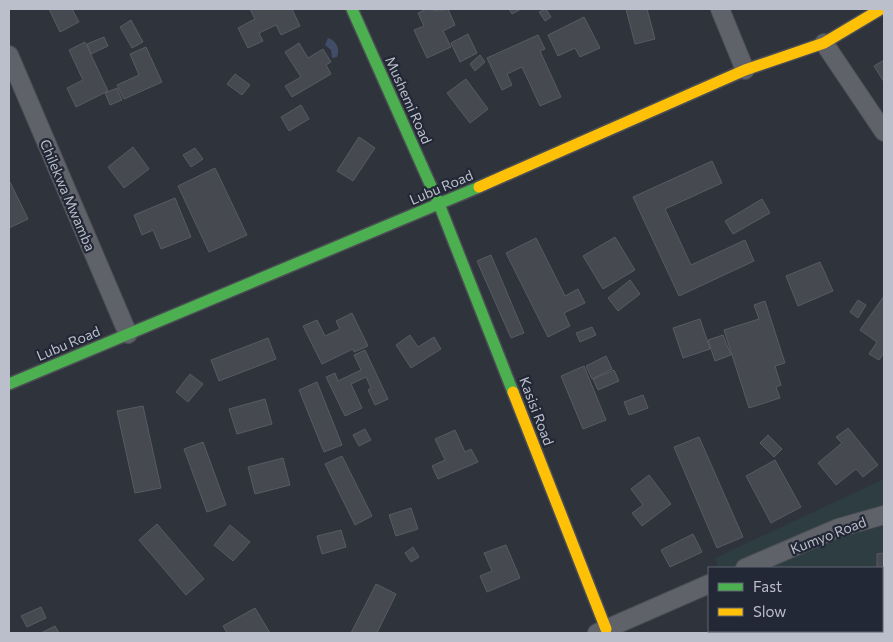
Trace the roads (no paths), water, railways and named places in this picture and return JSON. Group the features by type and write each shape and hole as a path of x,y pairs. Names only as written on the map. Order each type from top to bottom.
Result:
{"street":[{"name":"Mushemi Road","path":"352,9 440,204"},
{"path":"720,9 745,70"},
{"name":"Lubu Road","path":"9,384 440,204 745,70 824,42 881,9"},
{"path":"824,42 884,132"},
{"name":"Chilekwa Mwamba","path":"9,55 128,334"},
{"name":"Kasisi Road","path":"440,204 603,632"},
{"name":"Kumyo Road","path":"747,567 838,528 884,515"},
{"path":"603,632 708,584"}],"water":[{"path":"328,38 334,41 337,46 337,57 332,58 331,50 325,45"}]}
